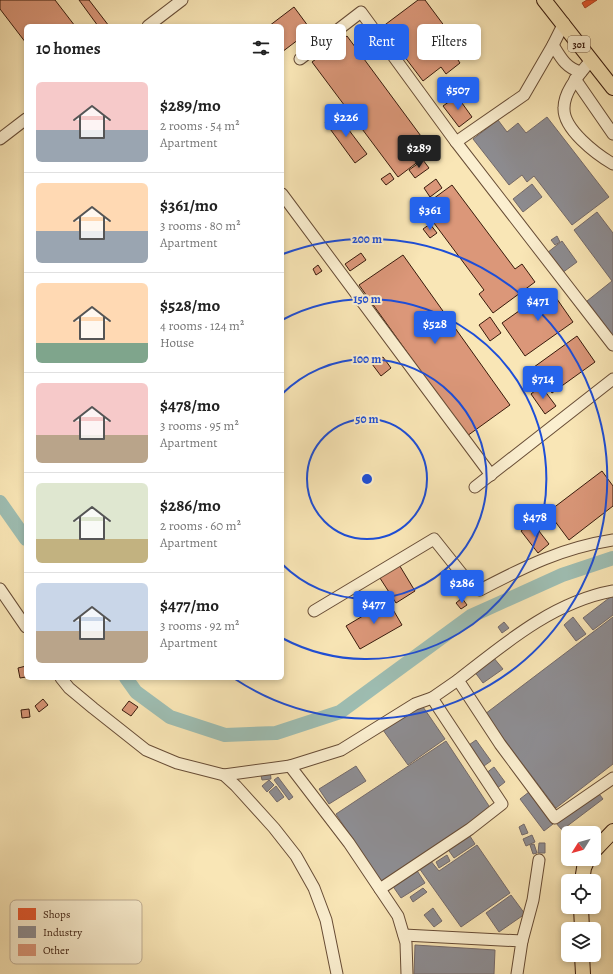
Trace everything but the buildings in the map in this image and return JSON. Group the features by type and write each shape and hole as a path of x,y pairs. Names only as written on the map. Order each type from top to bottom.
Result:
{"main road":[{"name":"301","path":"544,0 613,88"},
{"path":"601,844 613,831"},
{"path":"582,962 583,974"}],"street":[{"path":"151,24 182,0"},
{"path":"345,24 361,12 456,142 613,345"},
{"path":"456,142 524,95 554,45 564,24"},
{"path":"554,45 562,61 578,76 613,134"},
{"path":"591,60 578,76 564,108 568,124 592,150 613,164"},
{"path":"0,139 24,121"},
{"path":"284,197 491,474"},
{"path":"474,487 613,379"},
{"path":"314,612 434,539 473,588 480,590 538,560 587,544 613,540"},
{"path":"0,589 24,624"},
{"path":"63,680 69,688 146,750 177,763 224,775 290,766 341,750 415,704 432,698 545,616 583,600 613,591"},
{"path":"458,680 500,744 555,818 613,778"},
{"path":"380,889 470,829 502,804 432,698"},
{"path":"290,766 349,843 398,916 406,943 407,974"},
{"path":"224,775 274,828 296,856 314,888 326,920 337,974"},
{"path":"517,974 522,941 533,900 539,860"},
{"path":"404,935 522,941"}],"waterway":[{"path":"0,502 24,536"},
{"path":"127,680 136,692 170,717 225,735 276,733 340,712 471,616 562,575 613,558"}]}
